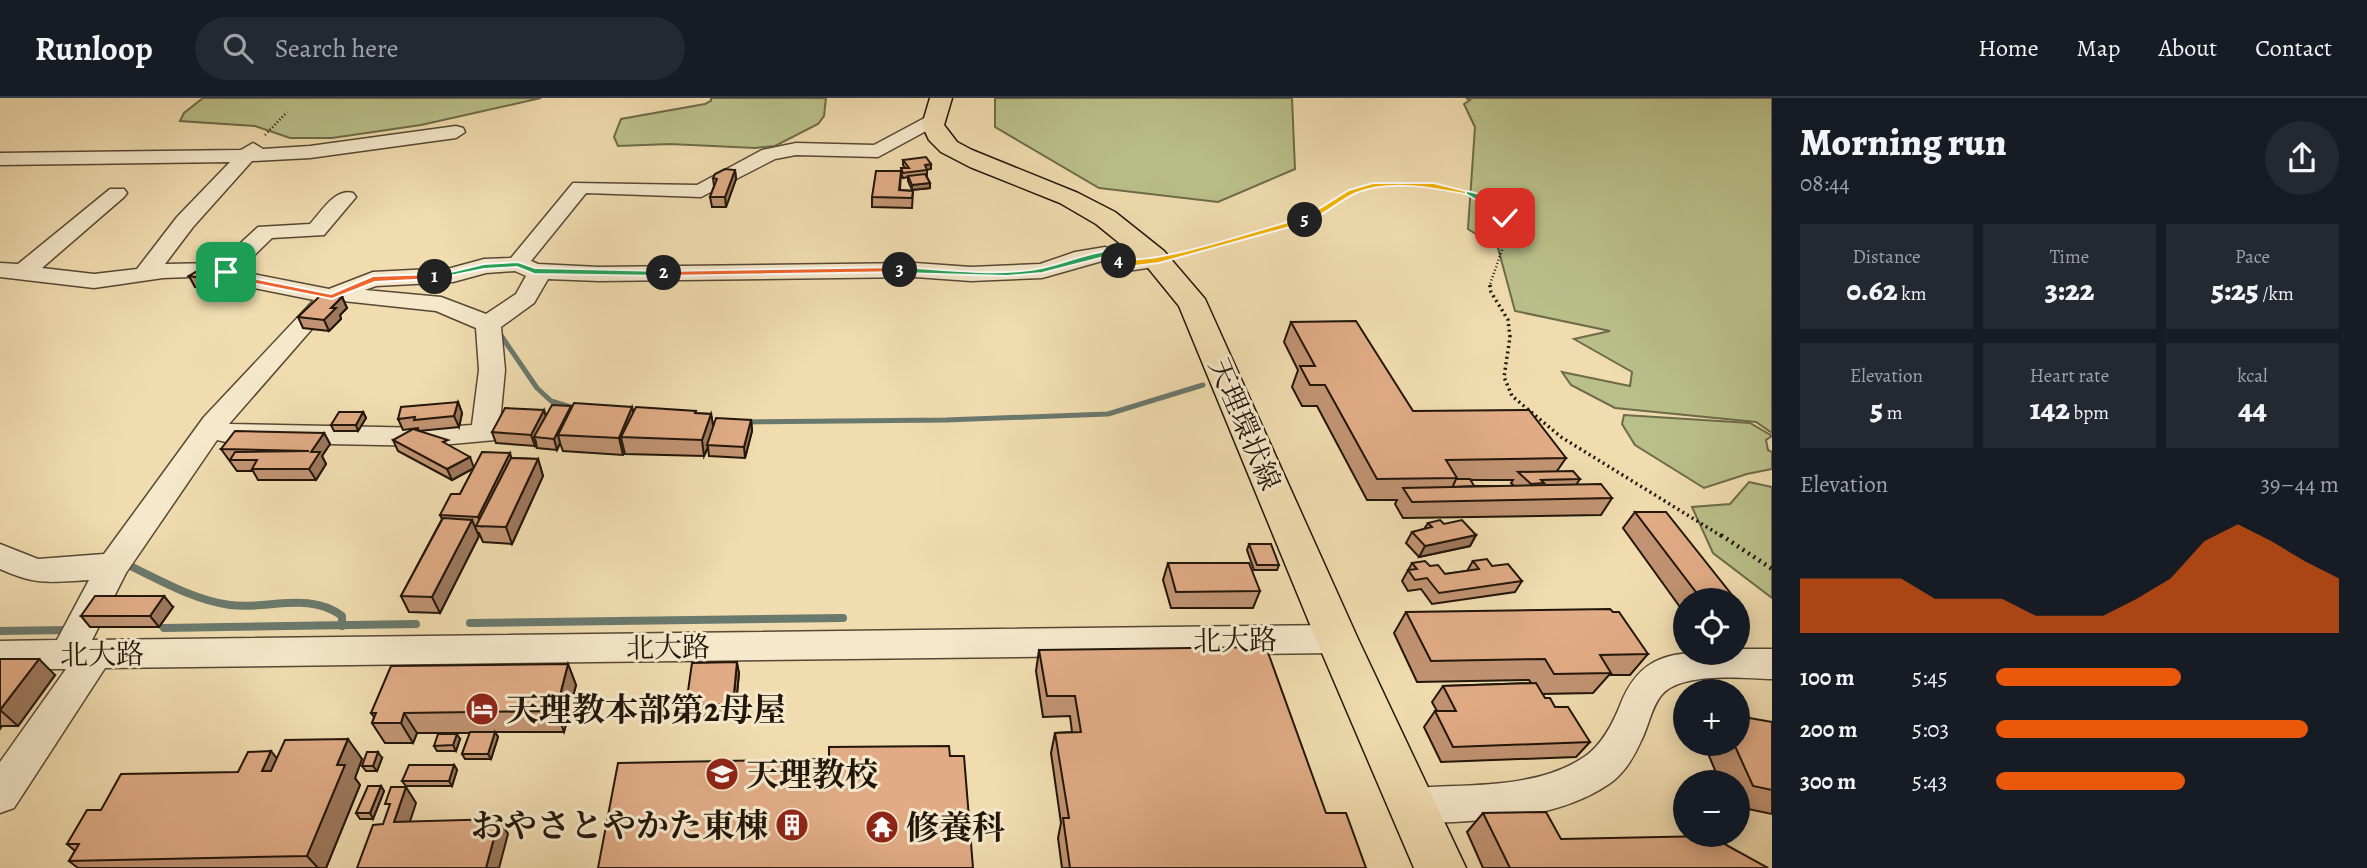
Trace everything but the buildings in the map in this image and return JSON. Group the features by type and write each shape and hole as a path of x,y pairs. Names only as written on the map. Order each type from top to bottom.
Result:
{"main road":[{"name":"天理環状線","path":"937,109 933,129 949,147 1095,211 1121,228 1159,260 1194,305 1337,639 1440,868"}],"street":[{"path":"488,324 526,298 529,268 525,253 580,187 701,191 769,154 796,149 878,151 937,109"},
{"path":"0,159 245,156 310,152 456,132"},
{"path":"146,273 185,222 265,135"},
{"path":"26,270 117,193"},
{"path":"224,271 266,232 316,230 346,197"},
{"path":"0,795 81,654 113,566 210,428 309,317 335,295 373,279 453,275 484,266 611,274 915,270 1007,273 1042,271 1083,257 1105,254 1127,264 1159,260"},
{"path":"0,270 26,270 55,278 86,281 118,281 146,273 191,269 224,271 229,276 335,295 441,304 488,324"},
{"path":"210,428 226,433 430,437 485,433 492,370 488,324"},
{"path":"0,556 35,571 113,566"},
{"name":"北大路","path":"0,655 1337,639"},
{"path":"1413,806 1528,796 1565,788 1597,770 1621,745 1649,683 1673,670 1708,663 1772,664"}],"path":[{"path":"265,135 287,111"},
{"path":"1159,260 1297,223 1320,214 1351,192 1373,185 1434,186 1475,195 1491,205 1510,225 1510,240 1502,251 1489,288 1507,318 1511,340 1504,373 1505,385 1520,405 1632,481 1629,480 1680,508 1772,569"}],"green space":[{"path":"203,98 541,98 421,125 332,138 290,138 255,126 180,121 184,113"},
{"path":"711,98 826,98 824,116 818,124 775,146 618,146 614,137 621,119 705,104 711,101"},
{"path":"995,98 1292,98 1295,169 1218,202 1099,188 995,127"},
{"path":"1466,98 1772,98 1772,433 1756,422 1615,408 1571,385 1562,372 1630,386 1632,372 1574,339 1610,331 1515,311 1498,248 1468,229 1475,127 1464,104 1470,100"},
{"path":"1624,415 1750,423 1772,436 1766,440 1768,450 1772,452 1772,469 1704,488 1635,445 1622,424"},
{"path":"1749,482 1772,487 1772,598 1713,553 1692,507 1730,504"}],"waterway":[{"path":"498,331 537,388 551,401 574,408"},
{"path":"744,422 946,420 1108,414 1203,385"},
{"path":"124,563 203,599 230,605 316,604 342,616 342,625"},
{"path":"470,623 843,618"},
{"path":"342,625 416,624"},
{"path":"164,628 342,625"},
{"path":"0,631 69,630"}],"place":[{"name":"天理教本部第2母屋","path":"482,709"},
{"name":"天理教校","path":"722,774"},
{"name":"おやさとやかた東棟","path":"792,825"},
{"name":"修養科","path":"882,827"}],"route":[{"path":"226,272 229,276 332,297 373,279 453,275 484,266 518,264 534,271 599,274 915,270 971,274 1042,271 1083,257 1105,254 1127,264 1159,260 1244,239 1320,214 1351,192 1363,187 1387,183 1465,191 1491,205 1505,218"}]}
